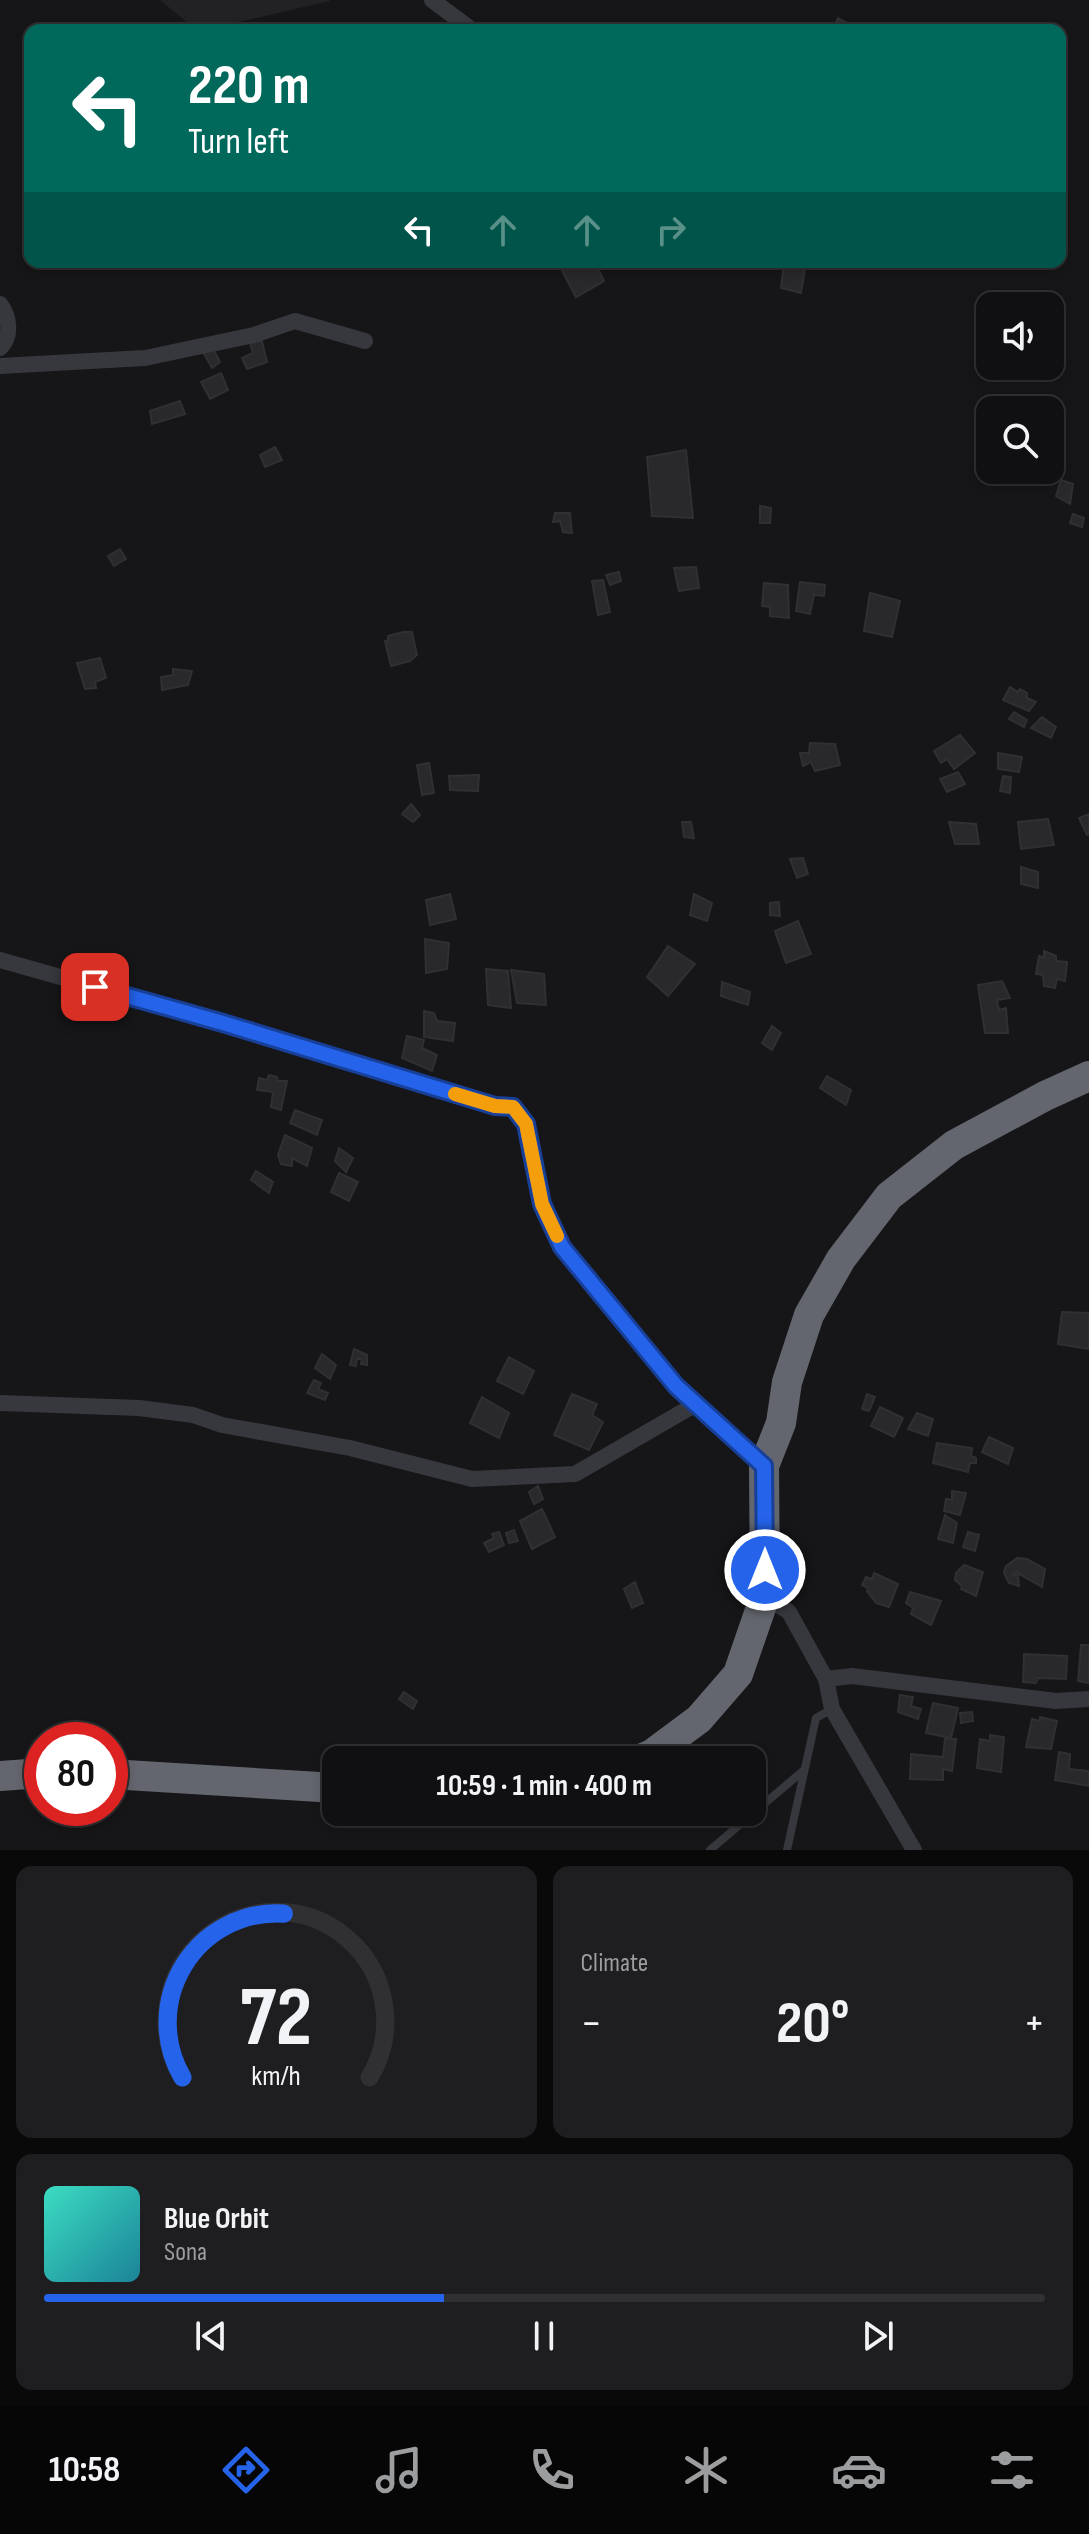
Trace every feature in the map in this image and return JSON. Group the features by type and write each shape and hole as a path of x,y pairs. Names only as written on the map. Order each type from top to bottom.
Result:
{"highway":[{"path":"663,1746 699,1719 738,1674 765,1596 764,1466 781,1423 787,1382 809,1315 841,1259 889,1196 954,1145 1089,1076"},
{"path":"0,1776 24,1774"},
{"path":"128,1775 322,1787"}],"street":[{"path":"432,0 464,24"},
{"path":"0,304 9,328 5,343 0,348"},
{"path":"0,366 145,358 254,335 295,321 365,341"},
{"path":"0,960 223,1023 495,1106 513,1107 526,1124 542,1204 562,1247 676,1386 764,1466"},
{"path":"0,1403 139,1408 193,1415 222,1425 350,1448 472,1479 575,1474 696,1404"},
{"path":"765,1596 789,1612 826,1679 832,1709 914,1850"},
{"path":"826,1679 852,1676 1056,1701 1089,1699"}],"lane":[{"path":"787,1850 816,1718 832,1709"},
{"path":"710,1850 805,1770"}],"shaded area":[{"path":"160,0 330,1 230,24 189,24"}],"building":[{"path":"561,268 598,268 604,281 576,297"},
{"path":"783,268 805,268 801,293 781,288"},
{"path":"262,341 267,362 247,369 242,358 253,353 250,343"},
{"path":"211,345 220,362 212,368 203,352"},
{"path":"221,373 228,390 210,399 201,382"},
{"path":"180,401 185,414 152,424 150,411"},
{"path":"275,447 282,460 265,467 260,455"},
{"path":"686,450 693,518 652,516 647,457"},
{"path":"1064,481 1073,484 1070,504 1056,496"},
{"path":"760,506 771,508 770,523 760,523"},
{"path":"555,513 570,513 572,533 563,532 560,521 553,522"},
{"path":"1073,514 1084,518 1082,527 1070,523"},
{"path":"120,549 126,559 114,566 108,556"},
{"path":"696,567 699,588 679,591 674,568"},
{"path":"619,572 621,581 610,585 606,575"},
{"path":"603,580 610,612 598,615 592,581"},
{"path":"800,582 825,585 824,596 814,595 810,614 796,611"},
{"path":"764,583 788,585 789,618 770,616 770,607 762,606"},
{"path":"870,593 900,601 892,637 864,631"},
{"path":"412,632 417,655 410,661 391,666 385,641 388,642 388,636"},
{"path":"100,658 106,678 95,682 96,688 85,689 77,663"},
{"path":"173,669 192,671 188,685 162,690 161,677 173,675"},
{"path":"1010,687 1027,693 1027,698 1036,702 1029,711 1003,700"},
{"path":"1014,712 1027,720 1024,727 1009,719"},
{"path":"1042,717 1056,727 1051,738 1031,728"},
{"path":"960,735 975,753 954,769 947,759 941,763 934,751"},
{"path":"810,743 835,744 840,765 815,771 811,762 803,766 800,753 809,753"},
{"path":"998,753 1022,757 1019,772 998,769"},
{"path":"429,763 434,793 422,795 417,765"},
{"path":"958,772 965,784 947,792 940,779"},
{"path":"479,775 478,791 450,790 449,776"},
{"path":"1003,776 1011,777 1010,793 1000,791"},
{"path":"411,804 420,815 413,822 402,814"},
{"path":"1089,814 1089,834 1087,835 1079,818"},
{"path":"1048,819 1054,845 1021,849 1018,822"},
{"path":"682,822 691,822 694,838 684,837"},
{"path":"949,822 976,824 979,844 955,844"},
{"path":"803,858 808,874 797,878 790,859"},
{"path":"1021,867 1038,872 1038,888 1021,884"},
{"path":"450,894 456,919 430,925 426,900"},
{"path":"694,894 712,903 707,921 690,915"},
{"path":"779,902 780,916 770,915 770,903"},
{"path":"798,921 811,954 786,963 775,931"},
{"path":"425,939 449,943 447,969 426,973"},
{"path":"668,946 695,964 668,996 647,977"},
{"path":"1044,951 1056,956 1056,961 1067,962 1065,981 1057,979 1055,988 1044,986 1043,975 1036,974 1039,956 1044,958"},
{"path":"486,969 508,971 511,1008 488,1005"},
{"path":"511,970 544,974 546,1005 517,1003"},
{"path":"1002,981 1010,998 997,1000 999,1010 1006,1008 1008,1033 985,1033 978,985"},
{"path":"722,982 750,992 748,1005 721,996"},
{"path":"424,1011 434,1013 437,1021 455,1023 453,1041 424,1037"},
{"path":"772,1026 781,1033 772,1050 762,1043"},
{"path":"407,1036 424,1040 422,1048 437,1055 432,1071 402,1058"},
{"path":"269,1075 277,1077 278,1081 287,1081 281,1110 271,1107 273,1092 257,1090 259,1078 267,1080"},
{"path":"827,1076 851,1090 846,1105 820,1088"},
{"path":"295,1110 322,1120 317,1135 290,1123"},
{"path":"285,1135 312,1148 307,1166 292,1158 292,1166 281,1164 278,1155"},
{"path":"339,1148 353,1158 346,1172 335,1161"},
{"path":"256,1171 273,1182 269,1193 251,1180"},
{"path":"339,1173 358,1182 349,1201 331,1192"},
{"path":"1062,1312 1089,1313 1089,1349 1058,1344"},
{"path":"354,1349 367,1355 367,1365 361,1364 362,1359 357,1359 356,1366 350,1365"},
{"path":"322,1354 336,1365 330,1379 315,1368"},
{"path":"509,1357 534,1371 523,1394 497,1381"},
{"path":"314,1380 321,1383 318,1389 328,1393 325,1400 307,1393"},
{"path":"572,1394 597,1404 592,1415 603,1422 589,1450 554,1435"},
{"path":"867,1394 875,1397 869,1411 862,1409"},
{"path":"482,1397 509,1413 499,1438 470,1423"},
{"path":"880,1407 903,1418 894,1437 871,1426"},
{"path":"917,1413 933,1419 928,1436 908,1429"},
{"path":"989,1437 1013,1448 1008,1464 982,1452"},
{"path":"937,1443 972,1448 971,1456 976,1458 976,1463 970,1463 968,1472 933,1463"},
{"path":"538,1486 543,1499 534,1504 529,1492"},
{"path":"952,1491 966,1493 960,1515 944,1511 946,1499 952,1500"},
{"path":"542,1509 555,1537 532,1549 520,1521"},
{"path":"945,1515 957,1523 953,1543 938,1539"},
{"path":"514,1530 518,1541 509,1543 506,1533"},
{"path":"499,1532 504,1545 489,1552 484,1543 494,1538 492,1534"},
{"path":"968,1532 979,1535 975,1551 963,1547"},
{"path":"1017,1558 1027,1559 1045,1569 1042,1587 1016,1572 1013,1575 1018,1575 1019,1586 1009,1583 1004,1573 1006,1566"},
{"path":"964,1565 983,1572 976,1596 961,1589 962,1586 955,1580 956,1573"},
{"path":"874,1573 898,1584 889,1607 876,1603 868,1588 862,1585 866,1577 872,1579"},
{"path":"635,1582 643,1603 632,1608 624,1589"},
{"path":"910,1592 941,1601 931,1625 911,1614 913,1608 906,1603"},
{"path":"1081,1645 1089,1645 1089,1683 1078,1681"},
{"path":"1024,1654 1067,1656 1066,1679 1038,1678 1036,1683 1023,1682"},
{"path":"404,1692 417,1701 413,1709 399,1699"},
{"path":"900,1695 913,1697 911,1706 921,1709 918,1719 898,1712"},
{"path":"933,1703 958,1708 951,1738 926,1733"},
{"path":"972,1712 973,1721 961,1723 960,1713"},
{"path":"1040,1717 1057,1721 1051,1749 1026,1747 1032,1719 1040,1721"},
{"path":"990,1735 1004,1737 1001,1772 977,1768 980,1739 990,1741"},
{"path":"945,1739 956,1739 952,1771 943,1769 943,1780 910,1779 911,1754 943,1757"},
{"path":"1059,1752 1070,1754 1069,1769 1089,1771 1089,1786 1055,1780"}],"slow traffic":[{"path":"455,1094 495,1106 513,1107 526,1124 542,1204 557,1236"}],"route":[{"path":"95,987 495,1106 513,1107 526,1124 542,1204 562,1247 676,1386 764,1466 765,1570"}]}
